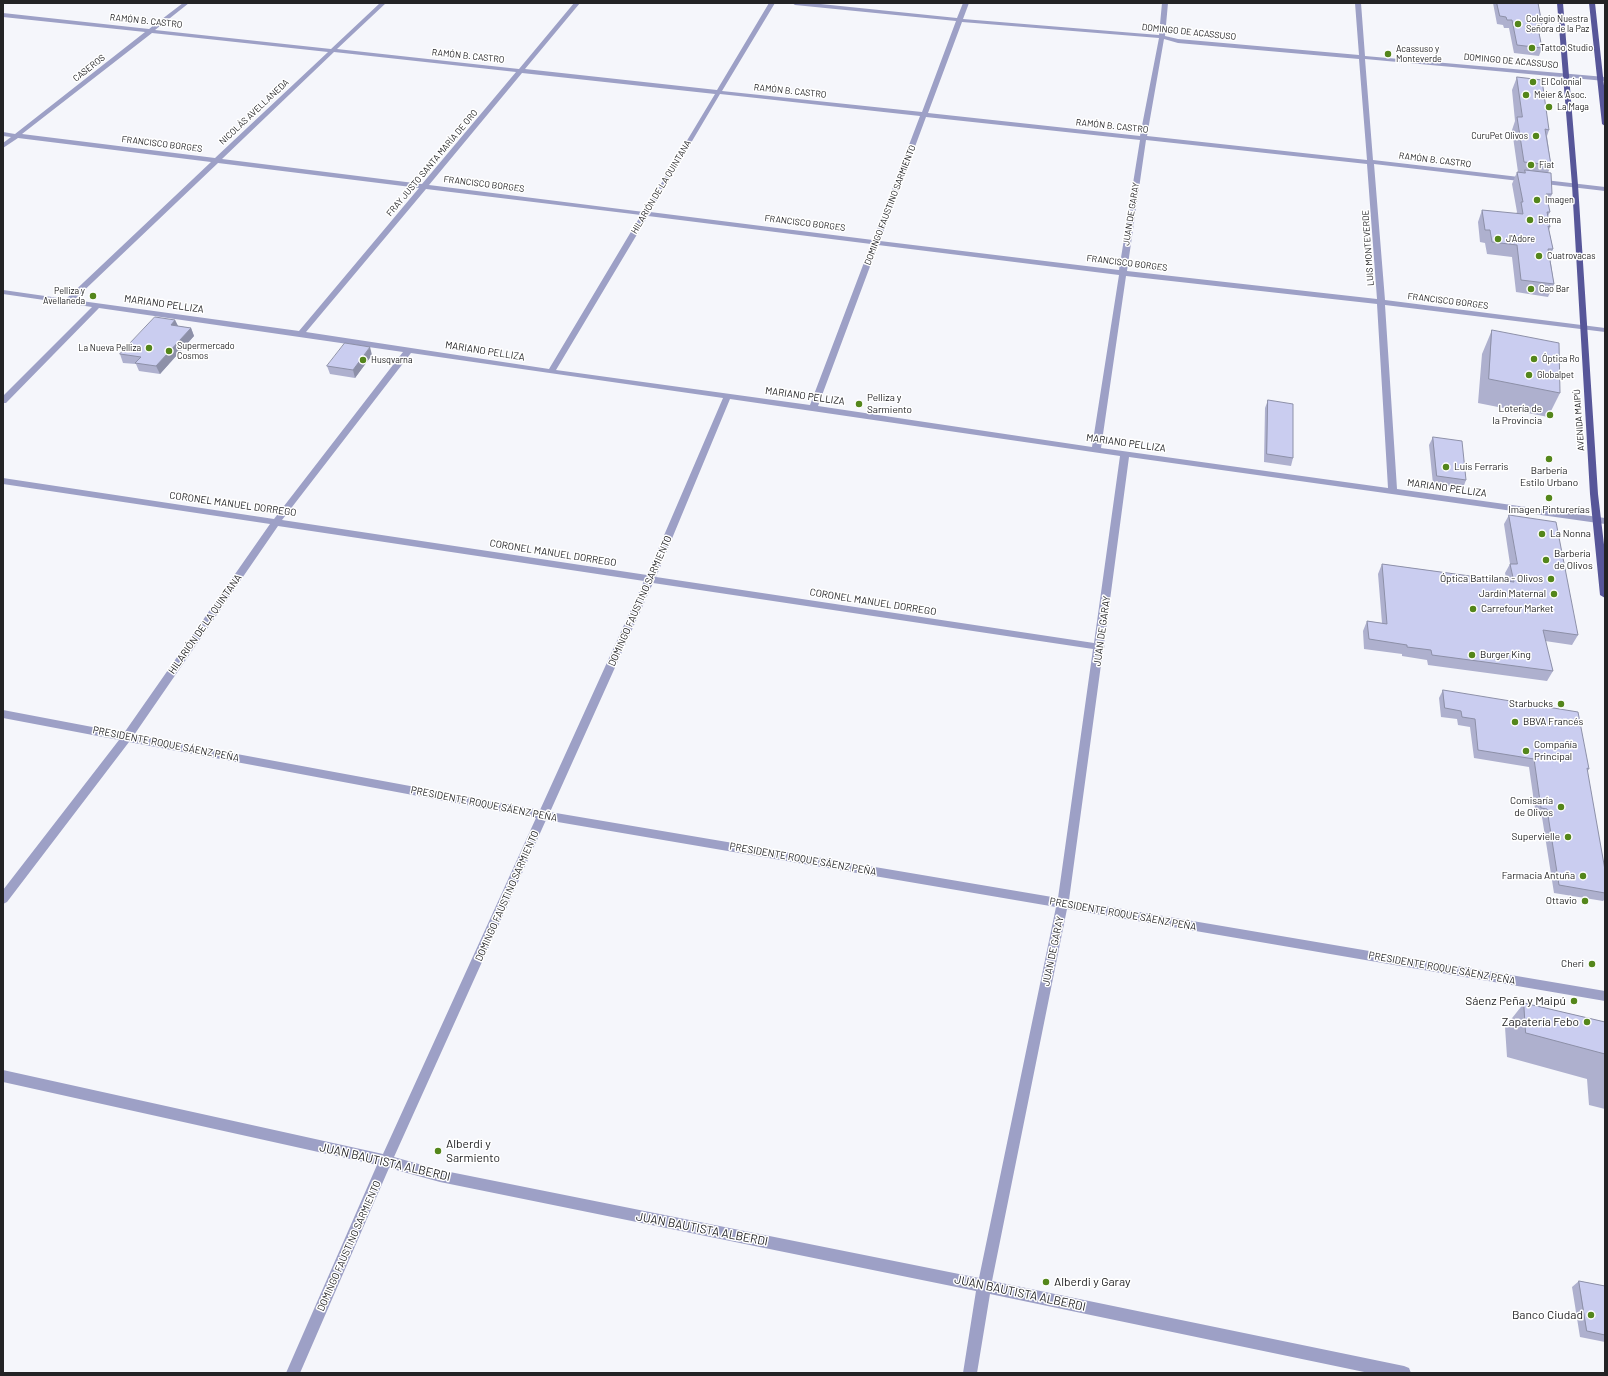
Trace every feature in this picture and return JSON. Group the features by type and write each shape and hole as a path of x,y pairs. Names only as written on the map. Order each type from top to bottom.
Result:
{"main road":[{"name":"AVENIDA MAIPÚ","path":"1560,3 1576,186 1584,328 1605,595"},
{"path":"1592,3 1603,79 1605,124"}],"street":[{"name":"CASEROS","path":"3,146 186,3"},
{"name":"NICOLÁS AVELLANEDA","path":"68,301 383,3"},
{"name":"FRAY JUSTO SANTA MARÍA DE ORO","path":"301,334 578,3"},
{"name":"HILARIÓN DE LA QUINTANA","path":"551,372 772,3"},
{"name":"DOMINGO DE ACASSUSO","path":"795,3 960,20 1162,37 1178,41 1603,79"},
{"name":"DOMINGO FAUSTINO SARMIENTO","path":"813,408 966,3"},
{"name":"JUAN DE GARAY","path":"1096,450 1143,138 1162,37 1165,3"},
{"name":"LUIS MONTEVERDE","path":"1358,3 1381,302 1393,492"},
{"name":"RAMÓN B. CASTRO","path":"3,15 1370,162 1605,189"},
{"name":"FRANCISCO BORGES","path":"3,134 1122,273 1381,302 1605,330"},
{"name":"MARIANO PELLIZA","path":"3,292 301,334 551,372 813,408 1096,450 1600,521"},
{"path":"3,400 97,306"},
{"name":"HILARIÓN DE LA QUINTANA","path":"3,899 127,737 276,522 408,351"},
{"name":"DOMINGO FAUSTINO SARMIENTO","path":"294,1373 386,1161 650,579 727,396"},
{"name":"JUAN DE GARAY","path":"970,1373 984,1286 1063,903 1100,647 1125,454"},
{"name":"CORONEL MANUEL DORREGO","path":"3,481 1100,647"},
{"name":"PRESIDENTE ROQUE SÁENZ PEÑA","path":"3,714 543,816 1605,996"},
{"name":"JUAN BAUTISTA ALBERDI","path":"3,1076 386,1161 440,1176 1404,1373"}],"building":[{"path":"1497,3 1538,3 1542,24 1537,23 1542,48 1517,45 1512,20 1507,20 1506,17 1500,16"},
{"path":"1517,77 1542,80 1549,130 1545,129 1551,165 1524,162 1517,117 1522,117"},
{"path":"1525,170 1551,173 1552,194 1546,194 1550,212 1547,212 1550,227 1548,226 1553,249 1548,249 1554,284 1521,280 1517,245 1492,242 1490,230 1485,230 1482,210 1523,214 1521,202 1523,202 1517,172 1525,173"},
{"path":"155,317 175,320 171,325 191,328 156,366 135,363 141,357 120,354"},
{"path":"1492,330 1559,343 1560,393 1489,379"},
{"path":"345,343 370,347 353,370 327,366"},
{"path":"1268,400 1293,404 1293,458 1267,454"},
{"name":"Luis Ferraris","path":"1433,437 1462,441 1466,480 1437,476"},
{"path":"1509,515 1556,522 1578,635 1543,630 1553,671 1432,655 1431,650 1407,647 1407,645 1369,639 1367,621 1387,624 1382,564 1514,582 1510,564 1517,564"},
{"path":"1443,690 1578,712 1589,769 1587,768 1605,870 1605,893 1559,885 1547,809 1541,808 1534,759 1478,750 1475,719 1462,717 1461,711 1445,708"},
{"path":"1524,1003 1605,1022 1605,1054 1526,1033"},
{"name":"Banco Ciudad","path":"1579,1281 1605,1286 1605,1335 1587,1331"}],"place":[{"name":"Colegio Nuestra Señora de la Paz","path":"1518,24"},
{"name":"Tattoo Studio","path":"1532,48"},
{"name":"Acassuso y Monteverde","path":"1388,54"},
{"name":"El Colonial","path":"1533,82"},
{"name":"Meier & Asoc.","path":"1526,95"},
{"name":"La Maga","path":"1549,107"},
{"name":"CuruPet Olivos","path":"1536,136"},
{"name":"Fiat","path":"1531,165"},
{"name":"Imagen","path":"1537,200"},
{"name":"Berna","path":"1530,220"},
{"name":"J'Adore","path":"1498,239"},
{"name":"Cuatrovacas","path":"1539,256"},
{"name":"Cao Bar","path":"1531,289"},
{"name":"Pelliza y Avellaneda","path":"93,296"},
{"name":"La Nueva Pelliza","path":"149,348"},
{"name":"Supermercado Cosmos","path":"169,351"},
{"name":"Óptica Ro","path":"1534,359"},
{"name":"Husqvarna","path":"363,360"},
{"name":"Globalpet","path":"1529,375"},
{"name":"Pelliza y Sarmiento","path":"859,404"},
{"name":"Lotería de la Provincia","path":"1550,415"},
{"name":"Barbería Estilo Urbano","path":"1549,459"},
{"name":"Luis Ferraris","path":"1446,467"},
{"name":"Imagen Pinturerías","path":"1549,498"},
{"name":"La Nonna","path":"1542,534"},
{"name":"Barbería de Olivos","path":"1546,560"},
{"name":"Óptica Battilana - Olivos","path":"1551,579"},
{"name":"Jardín Maternal","path":"1554,594"},
{"name":"Carrefour Market","path":"1473,609"},
{"name":"Burger King","path":"1472,655"},
{"name":"Starbucks","path":"1561,704"},
{"name":"BBVA Francés","path":"1515,722"},
{"name":"Compañía Principal","path":"1526,751"},
{"name":"Comisaría de Olivos","path":"1561,807"},
{"name":"Supervielle","path":"1568,837"},
{"name":"Farmacia Antuña","path":"1583,876"},
{"name":"Ottavio","path":"1585,901"},
{"name":"Cheri","path":"1592,964"},
{"name":"Sáenz Peña y Maipú","path":"1574,1001"},
{"name":"Zapatería Febo","path":"1587,1022"},
{"name":"Alberdi y Sarmiento","path":"438,1151"},
{"name":"Alberdi y Garay","path":"1046,1282"},
{"name":"Banco Ciudad","path":"1591,1315"}]}
